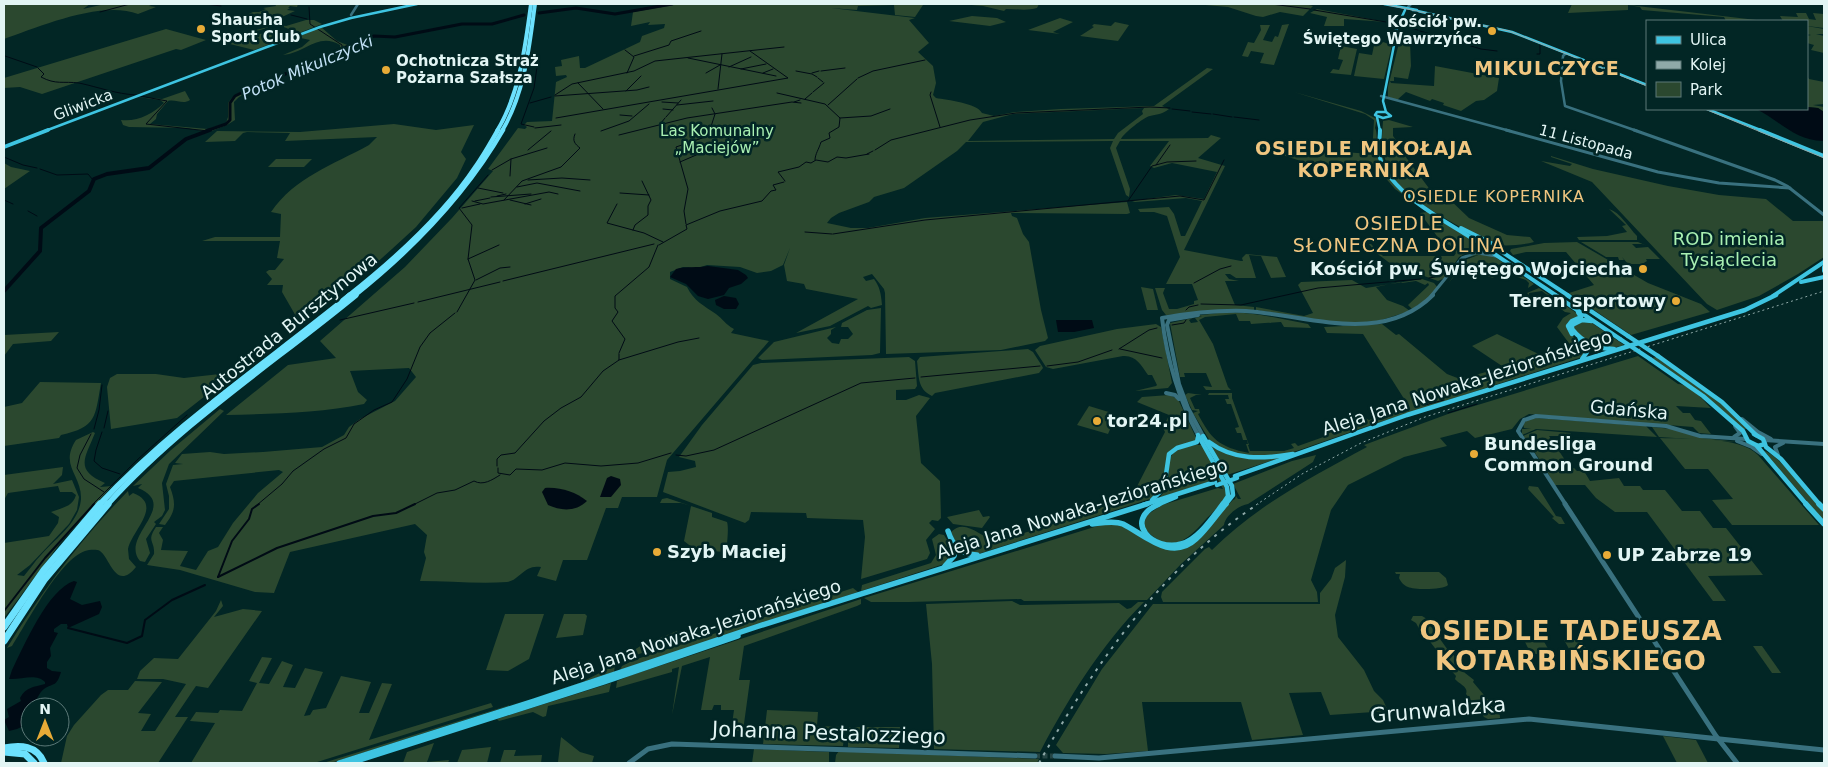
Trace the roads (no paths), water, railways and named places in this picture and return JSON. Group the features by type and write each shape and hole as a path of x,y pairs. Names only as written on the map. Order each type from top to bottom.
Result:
{"highway":[{"name":"Autostrada Bursztynowa","path":"4,627 61,549 91,513 135,468 193,417 361,287 439,210 468,176 491,142 508,110 516,89 531,4"},
{"name":"Autostrada Bursztynowa","path":"4,641 38,589 69,549 99,513 142,468 205,413 414,242 449,205 479,169 496,143 513,110 522,83 535,4"},
{"path":"4,748 19,746 32,748 38,753 44,763"},
{"path":"4,752 24,754 31,758 34,763"}],"main road":[{"path":"383,11 417,4"},
{"path":"383,11 421,4"},
{"path":"1384,4 1402,9 1402,19"},
{"path":"1392,6 1409,8 1502,29 1646,85"},
{"path":"1403,14 1409,8"},
{"path":"1409,8 1397,30 1382,96 1381,110 1375,114 1380,122 1378,149 1385,169 1405,192 1703,396 1760,448 1768,460 1824,524"},
{"name":"Gliwicka","path":"4,147 353,15 383,11"},
{"path":"1380,122 1384,118 1391,116 1383,106 1382,96"},
{"path":"1709,110 1824,156"},
{"path":"1378,112 1386,112"},
{"path":"1377,116 1384,118"},
{"path":"1439,216 1501,248 1502,252 1712,394 1741,418 1765,442 1824,509"},
{"path":"1486,249 1489,245 1495,245"},
{"path":"1493,253 1502,252"},
{"path":"1824,265 1824,271"},
{"name":"Aleja Jana Nowaka-Jeziorańskiego","path":"350,763 756,630 1216,484 1396,421 1748,311 1779,297 1824,265"},
{"name":"Aleja Jana Nowaka-Jeziorańskiego","path":"1236,477 1390,421 1754,306 1776,296 1824,265"},
{"path":"1801,282 1824,277"},
{"path":"1574,308 1581,316 1569,323 1568,329 1587,352 1584,358 1576,363"},
{"path":"1596,323 1582,320 1572,324 1572,329 1582,340 1593,346 1611,349 1628,347"},
{"path":"1746,437 1756,435"},
{"path":"1201,436 1218,449 1238,456 1286,455 1308,451"},
{"path":"1194,444 1201,436"},
{"path":"1176,497 1149,509 1141,520 1143,530 1148,536 1165,544 1180,544 1191,538 1228,496 1227,487 1203,445 1201,436"},
{"path":"1092,524 1121,523 1152,543 1166,548 1182,547 1191,544 1231,500 1233,495 1232,486 1212,450 1201,436"},
{"path":"1754,444 1761,446 1765,442"},
{"path":"1137,506 1158,497 1164,490 1167,483 1167,461 1170,454 1177,448 1194,444 1203,445 1212,450"},
{"name":"Aleja Jana Nowaka-Jeziorańskiego","path":"629,672 756,627 1137,506 1216,484"},
{"path":"946,532 955,546 968,555 991,553"},
{"path":"942,568 953,559 955,546"},
{"name":"Aleja Jana Nowaka-Jeziorańskiego","path":"339,763 604,680"}],"street":[{"path":"353,15 358,4"},
{"path":"1566,53 1563,56 1561,78 1564,105 1775,180 1790,188 1824,215"},
{"name":"11 Listopada","path":"1382,96 1658,172 1731,184 1790,188"},
{"path":"1201,436 1177,392 1168,360 1162,319 1193,313 1217,312 1260,313 1331,324 1358,324 1389,320 1410,313 1428,302 1459,261 1478,247 1473,239"},
{"path":"1471,253 1486,249"},
{"path":"1471,253 1485,253 1501,258"},
{"path":"1201,436 1184,397 1174,366 1166,322 1172,319 1217,312"},
{"path":"1177,392 1181,395 1198,427"},
{"path":"1166,393 1175,395 1180,400"},
{"name":"Gdańska","path":"1718,738 1518,432 1519,426 1524,420 1536,416 1666,426 1700,436 1746,437"},
{"path":"1741,418 1761,435 1785,442"},
{"path":"1725,438 1738,436 1740,433 1729,419"},
{"path":"1725,438 1745,443 1768,460"},
{"path":"1765,442 1824,444"},
{"path":"1781,459 1775,447 1785,442"},
{"name":"Grunwaldzka","path":"1055,756 1099,758 1523,719 1824,750"},
{"path":"1718,738 1737,763"},
{"name":"Johanna Pestalozziego","path":"629,763 644,751 672,744 1035,756"}],"waterway":[{"path":"100,12 130,4"},
{"path":"205,4 221,6"},
{"name":"Potok Mikulczycki","path":"539,13 576,8 615,14 672,4"},
{"path":"1271,4 1310,9"},
{"path":"309,7 310,24 342,45 342,49"},
{"path":"1314,10 1386,22 1418,30"},
{"path":"291,15 307,19"},
{"name":"Potok Mikulczycki","path":"206,131 226,124 230,120 230,103 235,96 263,82 313,64 334,52 374,36 395,37 462,24 492,24 524,15"},
{"path":"634,56 669,45 671,41 701,31"},
{"path":"1420,31 1438,36"},
{"path":"1441,37 1481,49 1497,51"},
{"path":"1537,54 1540,54 1540,45"},
{"path":"627,72 655,61 784,47"},
{"path":"625,50 634,57 627,72"},
{"path":"556,118 788,78 750,51"},
{"path":"721,65 722,54"},
{"path":"5,56 37,67"},
{"path":"730,67 751,57"},
{"path":"688,58 721,65"},
{"path":"858,78 873,71 925,60"},
{"path":"741,69 766,64"},
{"path":"706,73 720,65"},
{"path":"718,89 721,65"},
{"path":"721,65 730,67"},
{"path":"534,127 521,124 534,88 537,67"},
{"path":"730,67 741,69"},
{"path":"38,68 44,74 41,77 51,81 79,83 114,92 136,95"},
{"path":"821,71 845,68"},
{"path":"741,69 776,76"},
{"path":"763,73 773,69"},
{"path":"796,71 812,74 817,77"},
{"path":"812,73 819,71"},
{"path":"555,95 572,84 627,72"},
{"path":"626,91 641,76"},
{"path":"818,78 823,82"},
{"path":"828,105 857,79"},
{"path":"578,83 588,94"},
{"path":"813,92 824,83"},
{"path":"626,91 649,87"},
{"path":"588,94 626,91"},
{"path":"931,92 930,95 940,127"},
{"path":"777,93 825,104 840,118"},
{"path":"805,99 812,93"},
{"path":"555,96 588,94"},
{"path":"588,94 603,109"},
{"path":"140,96 167,101 146,124 208,131"},
{"path":"530,103 551,97"},
{"path":"672,110 681,100"},
{"path":"794,102 800,100"},
{"path":"677,105 713,101"},
{"path":"662,102 678,103"},
{"path":"715,114 792,102 801,103"},
{"path":"601,131 629,121 649,104"},
{"path":"875,150 891,140 970,120 1016,113 1150,107 1170,108"},
{"path":"712,108 715,114"},
{"path":"663,109 672,110"},
{"path":"840,118 871,116 890,109"},
{"path":"1172,109 1190,111"},
{"path":"666,117 672,110"},
{"path":"1192,112 1211,114"},
{"path":"619,135 687,118 715,114"},
{"path":"680,162 676,147 708,136 715,114"},
{"path":"1213,114 1232,117"},
{"path":"620,115 632,116"},
{"path":"1234,117 1259,120"},
{"path":"661,123 665,118"},
{"path":"815,160 821,142 830,138 829,133 839,127 840,118"},
{"path":"535,128 561,125"},
{"name":"Potok Mikulczycki","path":"4,291 40,251 41,228 89,191 94,179 107,174 149,168 186,139 210,130"},
{"path":"528,150 551,131"},
{"path":"508,196 522,181 561,167 580,148 574,142 575,134"},
{"path":"680,162 724,143 730,137"},
{"path":"1156,165 1170,145"},
{"path":"511,159 547,148"},
{"path":"867,154 873,151"},
{"path":"785,181 778,172 799,167 806,162 811,163 816,160 828,162 837,157 846,158 869,154"},
{"path":"4,157 23,165 37,168"},
{"path":"492,170 511,159"},
{"path":"510,176 511,159"},
{"path":"1128,201 1180,196 1204,200 1224,160"},
{"path":"1156,165 1167,162 1196,161"},
{"path":"680,162 688,189 684,211 686,224"},
{"path":"1128,201 1152,166 1156,165"},
{"path":"40,169 57,175 88,174 93,180"},
{"path":"468,259 472,225 459,208 488,175"},
{"path":"528,180 562,178 590,180"},
{"path":"642,181 649,195"},
{"path":"659,245 687,229 686,225 720,211 762,201 771,191 776,190 773,185 784,182"},
{"path":"517,187 537,183 580,191"},
{"path":"478,188 503,193"},
{"path":"472,201 483,204 549,192 558,194"},
{"path":"620,193 649,195"},
{"path":"497,196 506,194"},
{"path":"508,196 531,194"},
{"path":"633,230 635,225 648,215 648,206 651,200 649,195"},
{"path":"491,197 508,196"},
{"path":"504,200 508,196"},
{"path":"475,201 490,198"},
{"path":"526,204 541,199"},
{"path":"4,200 13,204"},
{"path":"510,200 526,204"},
{"path":"833,234 925,220 1128,201"},
{"path":"462,208 480,204"},
{"path":"526,204 531,205"},
{"path":"617,204 607,223 644,233 663,242"},
{"path":"28,211 37,216"},
{"path":"805,232 832,234"},
{"path":"503,281 654,244"},
{"path":"468,259 499,245"},
{"path":"619,353 625,339 612,321 618,312 615,308 615,296 649,267 658,245"},
{"path":"468,259 475,280 470,289"},
{"path":"1194,283 1220,269 1231,266"},
{"path":"476,280 500,268 510,267"},
{"path":"1429,278 1435,277"},
{"path":"1201,304 1241,305 1318,288 1421,279"},
{"path":"470,289 500,282"},
{"path":"418,302 470,289"},
{"path":"457,312 470,289"},
{"path":"340,320 414,303"},
{"path":"1186,310 1189,307 1198,305"},
{"path":"257,505 282,484 293,471 324,449 346,438 354,424 374,410 392,402 407,379 420,347 430,333 455,313"},
{"path":"1172,325 1184,323 1186,320"},
{"path":"1119,349 1149,330 1157,328"},
{"path":"619,360 678,342 699,338"},
{"path":"1120,349 1162,358"},
{"path":"1047,366 1078,362 1112,350"},
{"path":"619,354 619,360"},
{"path":"497,466 497,459 501,455 515,453 544,421 561,408 581,397 603,371 619,360"},
{"path":"921,377 1040,366"},
{"path":"676,455 686,456 714,450 861,383 915,378"},
{"path":"94,429 99,410 102,385"},
{"path":"1425,405 1444,400"},
{"path":"1448,413 1477,404"},
{"path":"104,428 108,411"},
{"path":"92,505 137,460 187,415"},
{"path":"102,432 94,461 102,468 120,474"},
{"path":"91,434 80,455 77,468 84,479 104,492"},
{"path":"498,468 498,473 510,475 516,469 542,470 565,463 601,466 638,463 671,453"},
{"path":"415,504 437,493 455,490 474,481 487,482 500,475"},
{"path":"4,611 45,558 94,504"},
{"path":"259,504 252,509 249,519 232,541 218,577 277,548 373,516 396,513 415,504"},
{"path":"68,628 127,643 142,636 145,620 172,600 205,585"}],"tunnel":[{"path":"1035,756 1055,756"}],"tram line":[{"path":"1384,4 1509,31 1646,86"},
{"path":"1707,110 1824,158"}],"railway":[{"path":"1256,505 1302,474 1361,443 1425,417 1824,291"},
{"path":"1039,763 1083,690 1133,620 1191,558 1223,529 1258,504"}],"place":[{"name":"Shausha Sport Club","path":"201,29"},
{"name":"Kościół pw. Świętego Wawrzyńca","path":"1492,31"},
{"name":"Ochotnicza Straż Pożarna Szałsza","path":"386,70"},
{"name":"Kościół pw. Świętego Wojciecha","path":"1643,269"},
{"name":"Teren sportowy","path":"1676,301"},
{"name":"tor24.pl","path":"1097,421"},
{"name":"Bundesliga Common Ground","path":"1474,454"},
{"name":"Szyb Maciej","path":"657,552"},
{"name":"UP Zabrze 19","path":"1607,555"}],"district":[{"name":"MIKULCZYCE","path":"1547,68"},
{"name":"OSIEDLE MIKOŁAJA KOPERNIKA","path":"1364,159"},
{"name":"OSIEDLE KOPERNIKA","path":"1494,196"},
{"name":"OSIEDLE SŁONECZNA DOLINA","path":"1399,234"},
{"name":"OSIEDLE TADEUSZA KOTARBIŃSKIEGO","path":"1571,646"}],"park label":[{"name":"Las Komunalny „Maciejów”","path":"717,140"},
{"name":"ROD imienia Tysiąclecia","path":"1729,249"}]}
